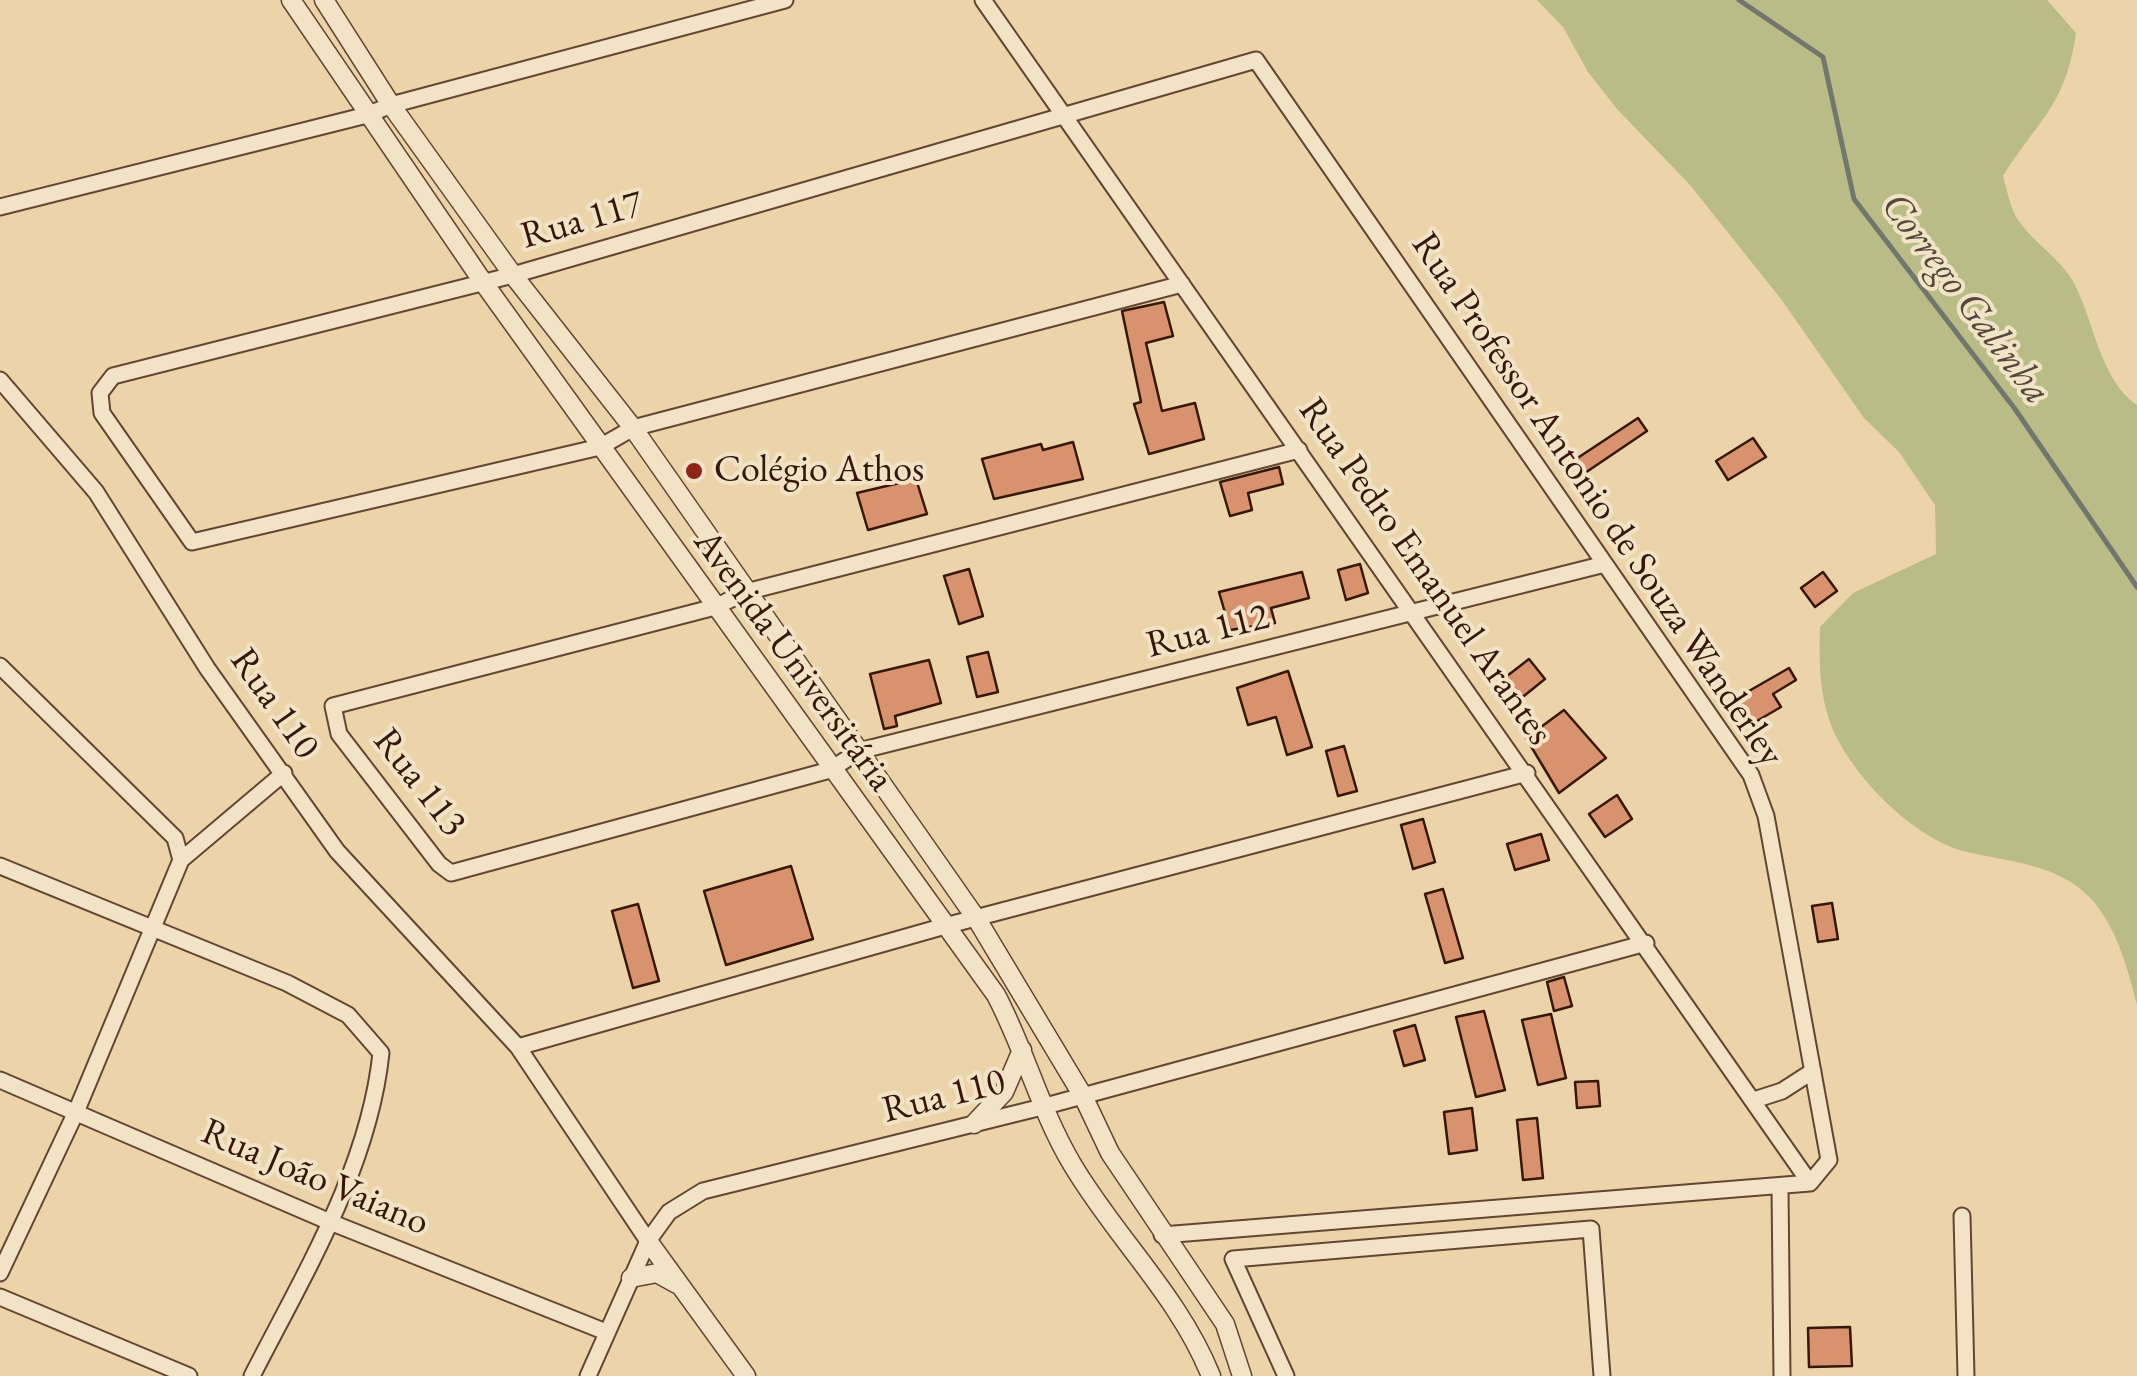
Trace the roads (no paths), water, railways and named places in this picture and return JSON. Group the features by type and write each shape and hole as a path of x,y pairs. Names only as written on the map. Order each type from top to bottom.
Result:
{"street":[{"name":"Avenida Universitária","path":"290,0 600,447 996,995 1022,1050 1042,1107 1086,1184 1198,1344 1211,1376"},
{"name":"Avenida Universitária","path":"324,0 391,104 513,275 634,428 978,921 1083,1096 1114,1159 1224,1324 1242,1376"},
{"path":"0,207 367,115 391,104 785,0"},
{"name":"Rua Pedro Emanuel Arantes","path":"982,0 1646,943 1810,1183"},
{"name":"Rua 117","path":"600,447 192,542 102,413 100,393 113,376 513,275 1256,60"},
{"name":"Rua Professor Antonio de Souza Wanderley","path":"1256,60 1752,776 1766,816 1829,1160 1810,1183"},
{"path":"600,447 634,428 1182,284"},
{"name":"Rua 110","path":"0,380 96,492 208,668 337,851 518,1047 648,1241 746,1376"},
{"name":"Rua 113","path":"830,770 451,873 439,864 339,734 334,706 715,608 746,592 1299,450"},
{"name":"Rua 112","path":"830,770 860,751 1415,615 1605,564"},
{"path":"0,666 175,838 181,860"},
{"path":"0,1274 76,1112 181,860 284,774"},
{"path":"518,1047 945,926 978,921 1527,774"},
{"path":"0,866 287,982 348,1015 382,1054 376,1099 330,1222 252,1376"},
{"name":"Rua 110","path":"648,1241 669,1212 703,1191 1042,1107 1646,943"},
{"path":"974,1124 1004,1092 1022,1050"},
{"path":"1754,1100 1782,1091 1812,1072"},
{"name":"Rua João Vaiano","path":"0,1080 330,1222 606,1332"},
{"path":"1086,1184 1114,1159"},
{"path":"1162,1235 1810,1183"},
{"path":"1780,1188 1782,1376"},
{"path":"1962,1216 1966,1376"},
{"path":"1286,1376 1232,1259 1591,1229 1602,1376"},
{"path":"588,1376 648,1241"},
{"path":"631,1278 657,1273 680,1286"},
{"path":"0,1296 189,1376"}],"waterway":[{"name":"Corrego Galinha","path":"1739,0 1823,57 1854,199 2015,409 2137,587"}],"place":[{"name":"Colégio Athos","path":"694,471"}]}
